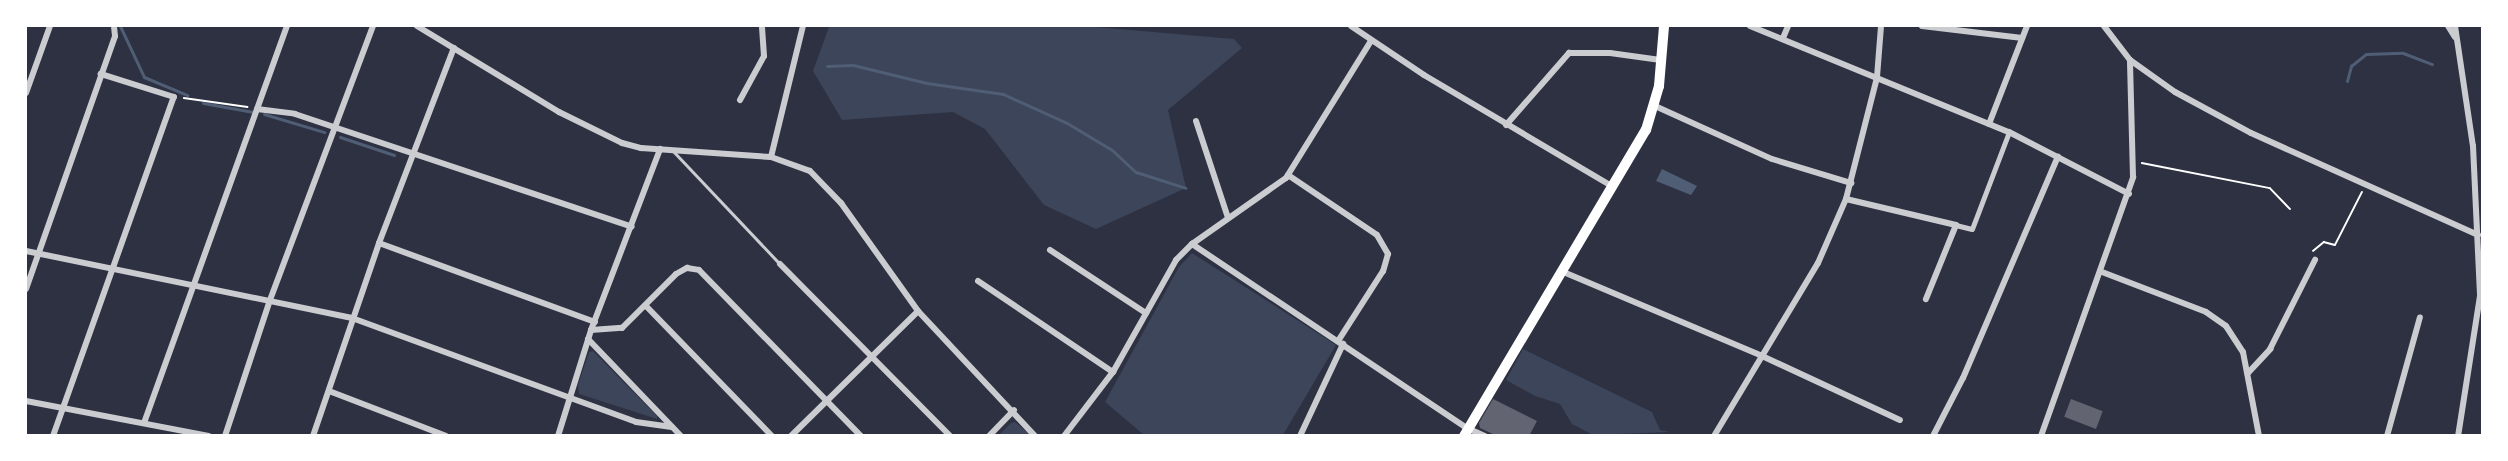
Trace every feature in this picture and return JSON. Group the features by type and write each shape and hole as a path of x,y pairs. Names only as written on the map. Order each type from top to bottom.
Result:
{"main road":[{"path":"1465,432 1638,145 1655,106 1662,60 1664,26"}],"street":[{"path":"26,93 50,26"},
{"path":"26,289 70,155 115,36 114,26"},
{"path":"144,423 287,26"},
{"path":"225,435 270,300 373,26"},
{"path":"417,26 606,137 660,149 771,157 800,165 830,190 918,311 1014,410 1035,435"},
{"path":"740,100 764,56 762,26"},
{"path":"771,157 803,26"},
{"path":"1351,26 1506,125 1612,186"},
{"path":"1750,26 2009,132 2129,194"},
{"path":"1783,39 1788,26"},
{"path":"1714,435 1818,263 1846,199 1877,77 1881,26"},
{"path":"1922,26 2022,38"},
{"path":"1989,124 2027,26"},
{"path":"2104,26 2130,60 2175,92 2251,132 2478,235"},
{"path":"2448,26 2455,38"},
{"path":"2455,26 2473,146 2480,283 2458,435"},
{"path":"1064,435 1113,372 1165,277 1192,244 1288,175 1371,40"},
{"path":"313,435 378,243 454,48"},
{"path":"1506,125 1569,53 1610,53 1662,60"},
{"path":"2050,435 2041,435 2129,194 2132,161 2130,60"},
{"path":"53,435 115,270 174,97 101,74"},
{"path":"1655,106 1772,159 1851,183"},
{"path":"257,109 295,114 632,227"},
{"path":"1196,122 1228,218"},
{"path":"1846,199 1972,229 2009,132"},
{"path":"558,435 591,330 660,149"},
{"path":"1933,435 1963,378 2058,156"},
{"path":"1288,175 1377,235 1388,254 1383,271 1340,343 1300,435"},
{"path":"1926,299 1956,225"},
{"path":"378,243 594,322"},
{"path":"1192,244 1340,343 1465,432 1485,435"},
{"path":"1050,250 1146,313"},
{"path":"26,251 352,318 650,426 672,427"},
{"path":"2248,373 2270,349 2315,260"},
{"path":"780,264 950,435"},
{"path":"591,330 622,328 676,274 695,268 704,272 861,435"},
{"path":"1560,271 1762,356 1900,420"},
{"path":"2102,272 2217,318 2240,346 2248,373 2259,435"},
{"path":"978,281 1113,372"},
{"path":"646,306 770,435"},
{"path":"791,435 918,311"},
{"path":"2387,435 2420,317"},
{"path":"588,339 681,435"},
{"path":"329,391 446,435"},
{"path":"26,401 209,435"},
{"path":"989,435 1014,410"}],"lane":[{"path":"671,149 780,264"}],"path":[{"path":"174,97 257,109"},
{"path":"2132,161 2270,189 2290,209"},
{"path":"2313,251 2324,242 2335,245 2366,184"}],"shaded area":[{"path":"1084,26 1234,39 1242,48 1168,110 1186,188 1096,229 1044,205 985,129 953,112 842,120 813,71 829,27"},
{"path":"1662,169 1697,186 1691,195 1656,181"},
{"path":"1192,253 1336,345 1283,435 1144,435 1105,402 1179,267"},
{"path":"1523,349 1652,412 1660,430 1669,432 1593,435 1572,424 1560,404 1535,396 1506,380"},
{"path":"593,351 657,416 657,419 579,394 578,385 589,352"},
{"path":"1015,422 1030,435 998,436 1011,423"}],"building":[{"path":"1493,399 1537,421 1529,436 1497,436 1480,428 1479,423"},
{"path":"2071,399 2103,411 2096,429 2064,417"}],"waterway":[{"path":"120,26 144,77 187,95"},
{"path":"2347,81 2351,66 2366,54 2403,53 2432,64"},
{"path":"827,66 853,65 927,83 1003,94 1067,123 1112,150 1136,172 1186,188"},
{"path":"203,103 253,112"},
{"path":"264,114 324,132"},
{"path":"340,137 394,155"}]}
